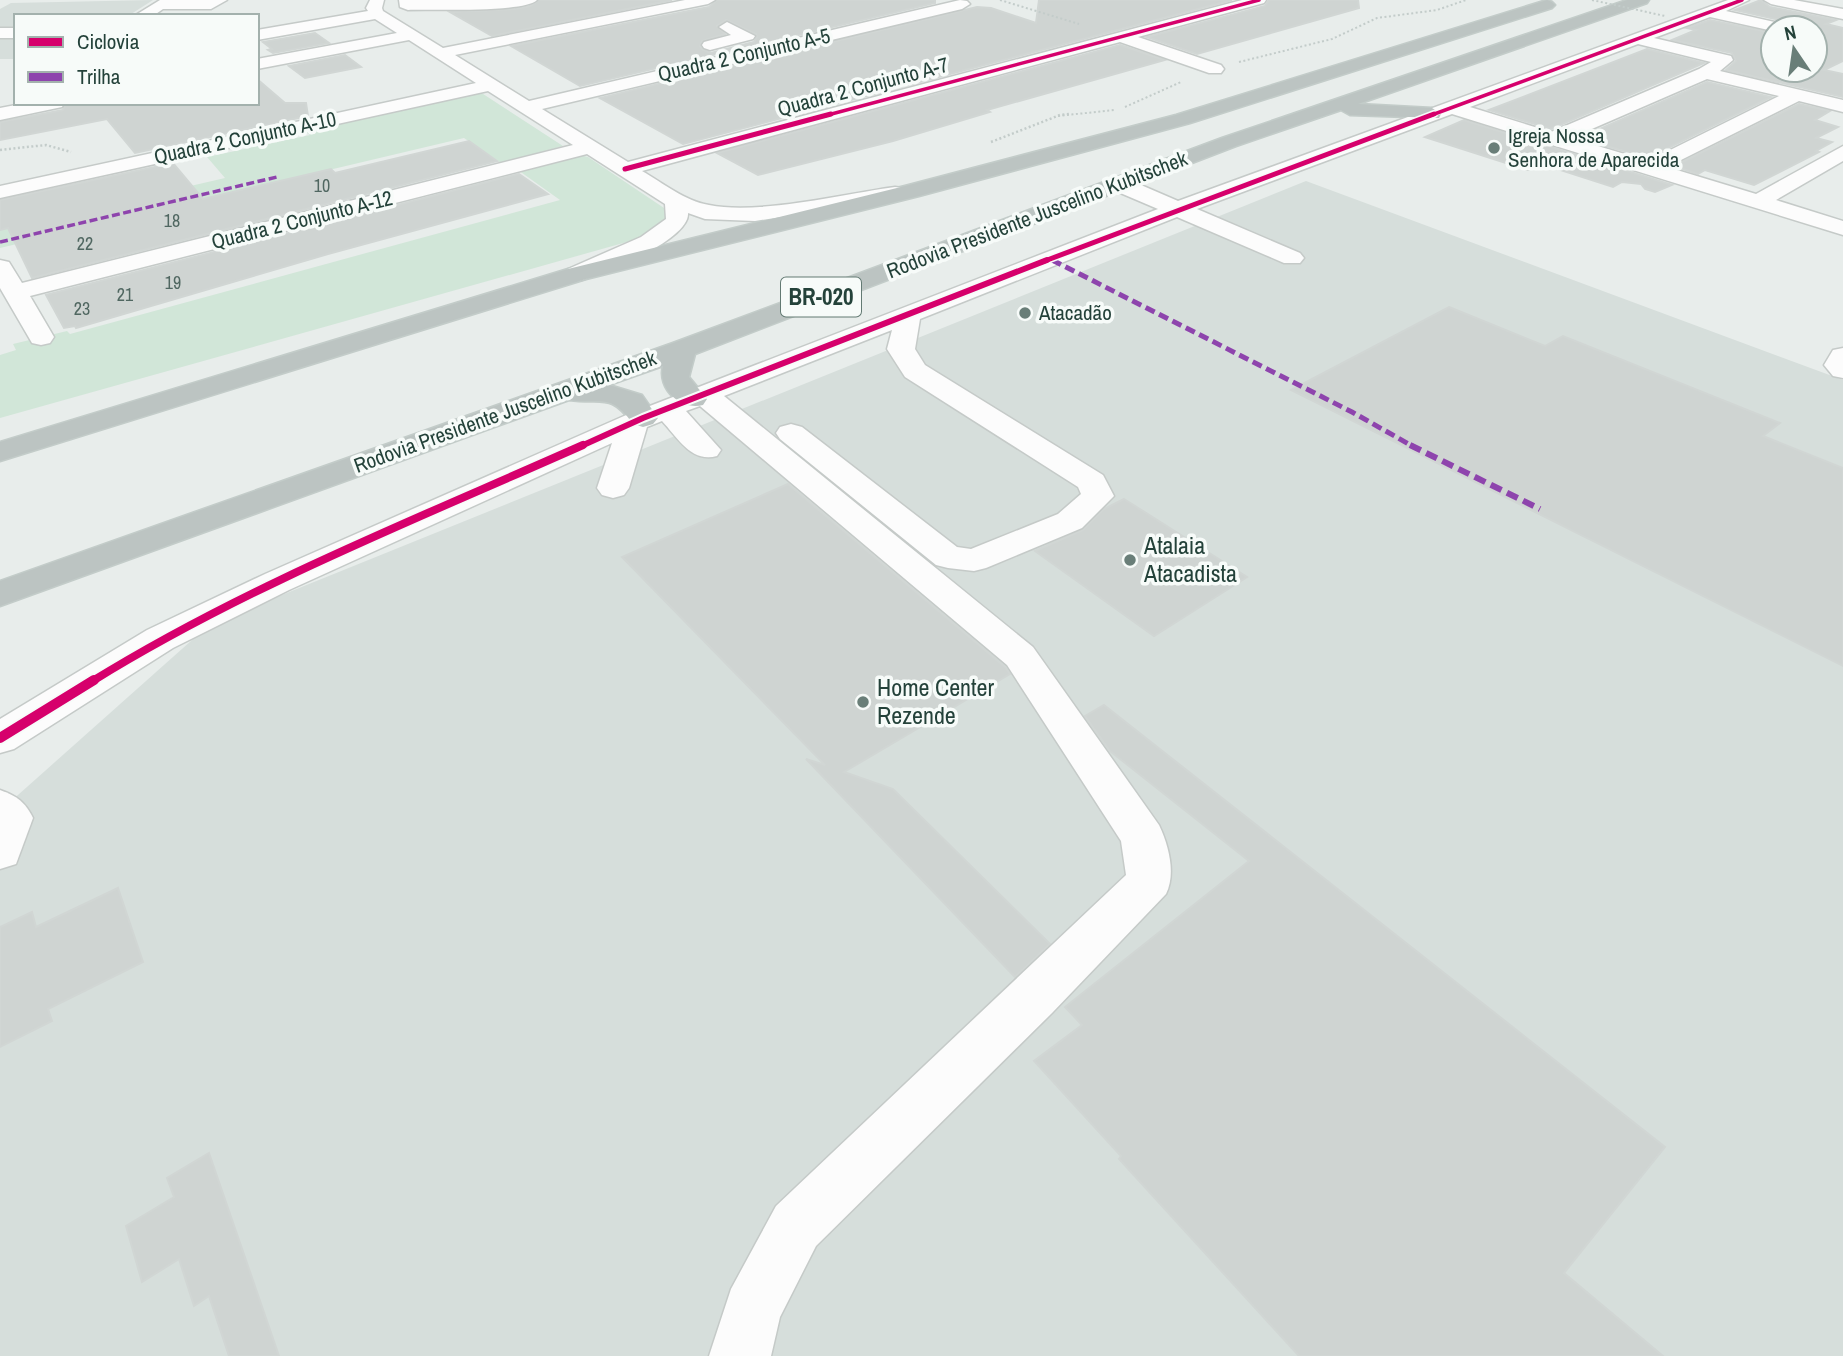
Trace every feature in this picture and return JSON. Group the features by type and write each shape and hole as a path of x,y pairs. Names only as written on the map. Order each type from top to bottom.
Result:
{"highway":[{"name":"Rodovia Presidente Juscelino Kubitschek","path":"0,452 577,274 911,191 1182,118 1562,0"},
{"name":"Rodovia Presidente Juscelino Kubitschek","path":"0,594 683,349 1317,112 1642,0"},
{"path":"1317,112 1441,110"},
{"path":"911,191 976,186 1001,190"},
{"path":"1001,230 1019,212 1021,203"},
{"path":"0,425 64,411 296,345 392,330"},
{"path":"560,392 608,393 634,402 678,404 674,370 683,349"}],"street":[{"path":"145,14 160,5 211,4 220,0"},
{"path":"406,0 404,2 408,5 530,0"},
{"path":"441,53 708,0"},
{"name":"Quadra 2 Conjunto A-5","path":"526,107 958,5 934,0"},
{"name":"Quadra 2 Conjunto A-7","path":"625,169 1259,0"},
{"path":"1702,28 1742,0"},
{"path":"1771,0 1843,14"},
{"path":"259,35 377,7 411,35 676,201 705,212 755,214 911,191"},
{"path":"0,738 160,639 277,582 678,404 1180,208 1634,38 1666,21 1702,28 1759,28"},
{"path":"870,26 896,37"},
{"path":"720,61 699,52 699,48 747,36 727,27"},
{"path":"1551,139 1733,62 1740,50 1702,28"},
{"path":"259,64 411,35"},
{"path":"1115,37 1215,69"},
{"path":"1634,38 1733,62"},
{"path":"1705,73 1843,106"},
{"name":"Quadra 2 Conjunto A-10","path":"0,192 491,85"},
{"path":"1648,169 1796,95"},
{"path":"0,114 45,105"},
{"path":"1441,110 1551,139 1843,228"},
{"path":"108,146 119,166"},
{"name":"Quadra 2 Conjunto A-12","path":"15,292 590,147"},
{"path":"1756,203 1843,152"},
{"path":"35,161 42,183"},
{"path":"1819,166 1843,172"},
{"path":"1119,184 1292,258"},
{"path":"577,274 665,232 677,220 676,201"},
{"path":"0,267 41,337"},
{"path":"678,404 948,557 974,560 1070,521 1098,496 1092,482 915,371 901,349 908,315"},
{"path":"1843,356 1838,365 1843,370"},
{"path":"678,404 706,450"},
{"path":"613,488 678,404"},
{"path":"678,404 1020,656 1143,838 1150,881 1034,997 796,1226 752,1311 740,1356"},
{"path":"0,807 11,818 0,851"}],"path":[{"path":"1000,0 1115,37"},
{"path":"990,143 1060,115 1121,110 1158,90 1215,69 1332,39 1377,18 1437,10 1466,0"},
{"path":"1592,0 1666,21"},
{"path":"0,150 37,146 66,148 98,170"}],"shaded area":[{"path":"153,0 131,14 14,14 14,59 0,59 0,9 11,3"},
{"path":"1306,181 1843,380 1843,1356 0,1356 0,811 210,624"}],"green space":[{"path":"480,92 563,146 501,163 464,138 0,248 0,230 225,178 207,157 310,135 302,129"},
{"path":"580,155 588,157 664,208 667,217 661,225 634,240 0,418 0,355 16,350 13,344 67,331 70,334 560,200 518,170"}],"building":[{"path":"539,0 672,0 492,36 450,12 515,9 530,6"},
{"path":"717,0 935,0 935,3 580,86 511,46 709,7","holes":["726,20 756,34 754,42 711,53 700,46 702,41 725,34 717,26"]},
{"path":"1039,0 1232,0 683,144 600,98 977,7 991,8 1036,23"},
{"path":"1269,0 1358,0 1359,8 1197,54 1147,37 1265,6"},
{"path":"1761,0 1770,7 1806,14 1759,15 1735,10"},
{"path":"1710,20 1759,30 1759,78 1726,70 1736,61 1732,53 1672,40 1696,30 1687,28"},
{"path":"1829,25 1843,28 1843,61 1829,68"},
{"path":"315,33 329,43 273,53 263,42"},
{"path":"1120,45 1165,60 987,110 990,112 893,141 758,175 717,153"},
{"path":"1647,49 1704,63 1551,129 1489,110"},
{"path":"345,55 361,67 305,78 289,66"},
{"path":"1829,71 1843,74 1843,97 1787,84 1829,84"},
{"path":"259,81 285,103 306,103 308,116 135,153 107,119 0,140 0,122 63,110 65,105 259,105"},
{"path":"1707,82 1771,97 1648,158 1579,138"},
{"path":"1799,104 1830,111 1815,120 1838,127 1816,138 1832,142 1816,151 1819,152 1754,185 1705,170 1698,174 1674,166"},
{"path":"1464,120 1672,185 1655,192 1645,189 1641,184 1622,182 1613,187 1542,164 1528,170 1425,137"},
{"path":"469,141 497,161 32,278 8,228 0,230 0,200 173,163 203,199 331,169 335,173"},
{"path":"519,174 548,194 328,254 76,328 64,328 46,295"},
{"path":"1449,307 1545,346 1563,336 1780,423 1763,436 1843,468 1843,666 1291,390"},
{"name":"Home Center Rezende","path":"788,484 1010,674 844,772 893,789 1050,944 1015,977 806,759 825,765 622,557"},
{"path":"1124,499 1247,577 1154,636 1035,551 1083,530 1104,509"},
{"path":"1104,705 1665,1147 1564,1273 1663,1356 1299,1356 1119,1159 1121,1156 1034,1061 1082,1025 1065,1007 1249,861 1110,751 1085,716"},
{"path":"118,888 143,962 48,1009 52,1021 0,1047 0,927 32,912 36,927"},
{"path":"209,1153 279,1356 229,1356 209,1296 194,1306 179,1259 142,1282 126,1226 174,1197 167,1178"}],"marked path":[{"path":"0,242 277,177"},
{"path":"1050,259 1352,412 1428,455 1540,509"}],"cycle path":[{"path":"625,169 1259,0"},
{"path":"0,738 160,639 277,582 643,418 1180,208 1742,0"}],"place":[{"name":"Igreja Nossa Senhora de Aparecida","path":"1494,148"},
{"name":"Atacadão","path":"1025,313"},
{"name":"Atalaia Atacadista","path":"1130,560"},
{"name":"Home Center Rezende","path":"863,702"}]}
